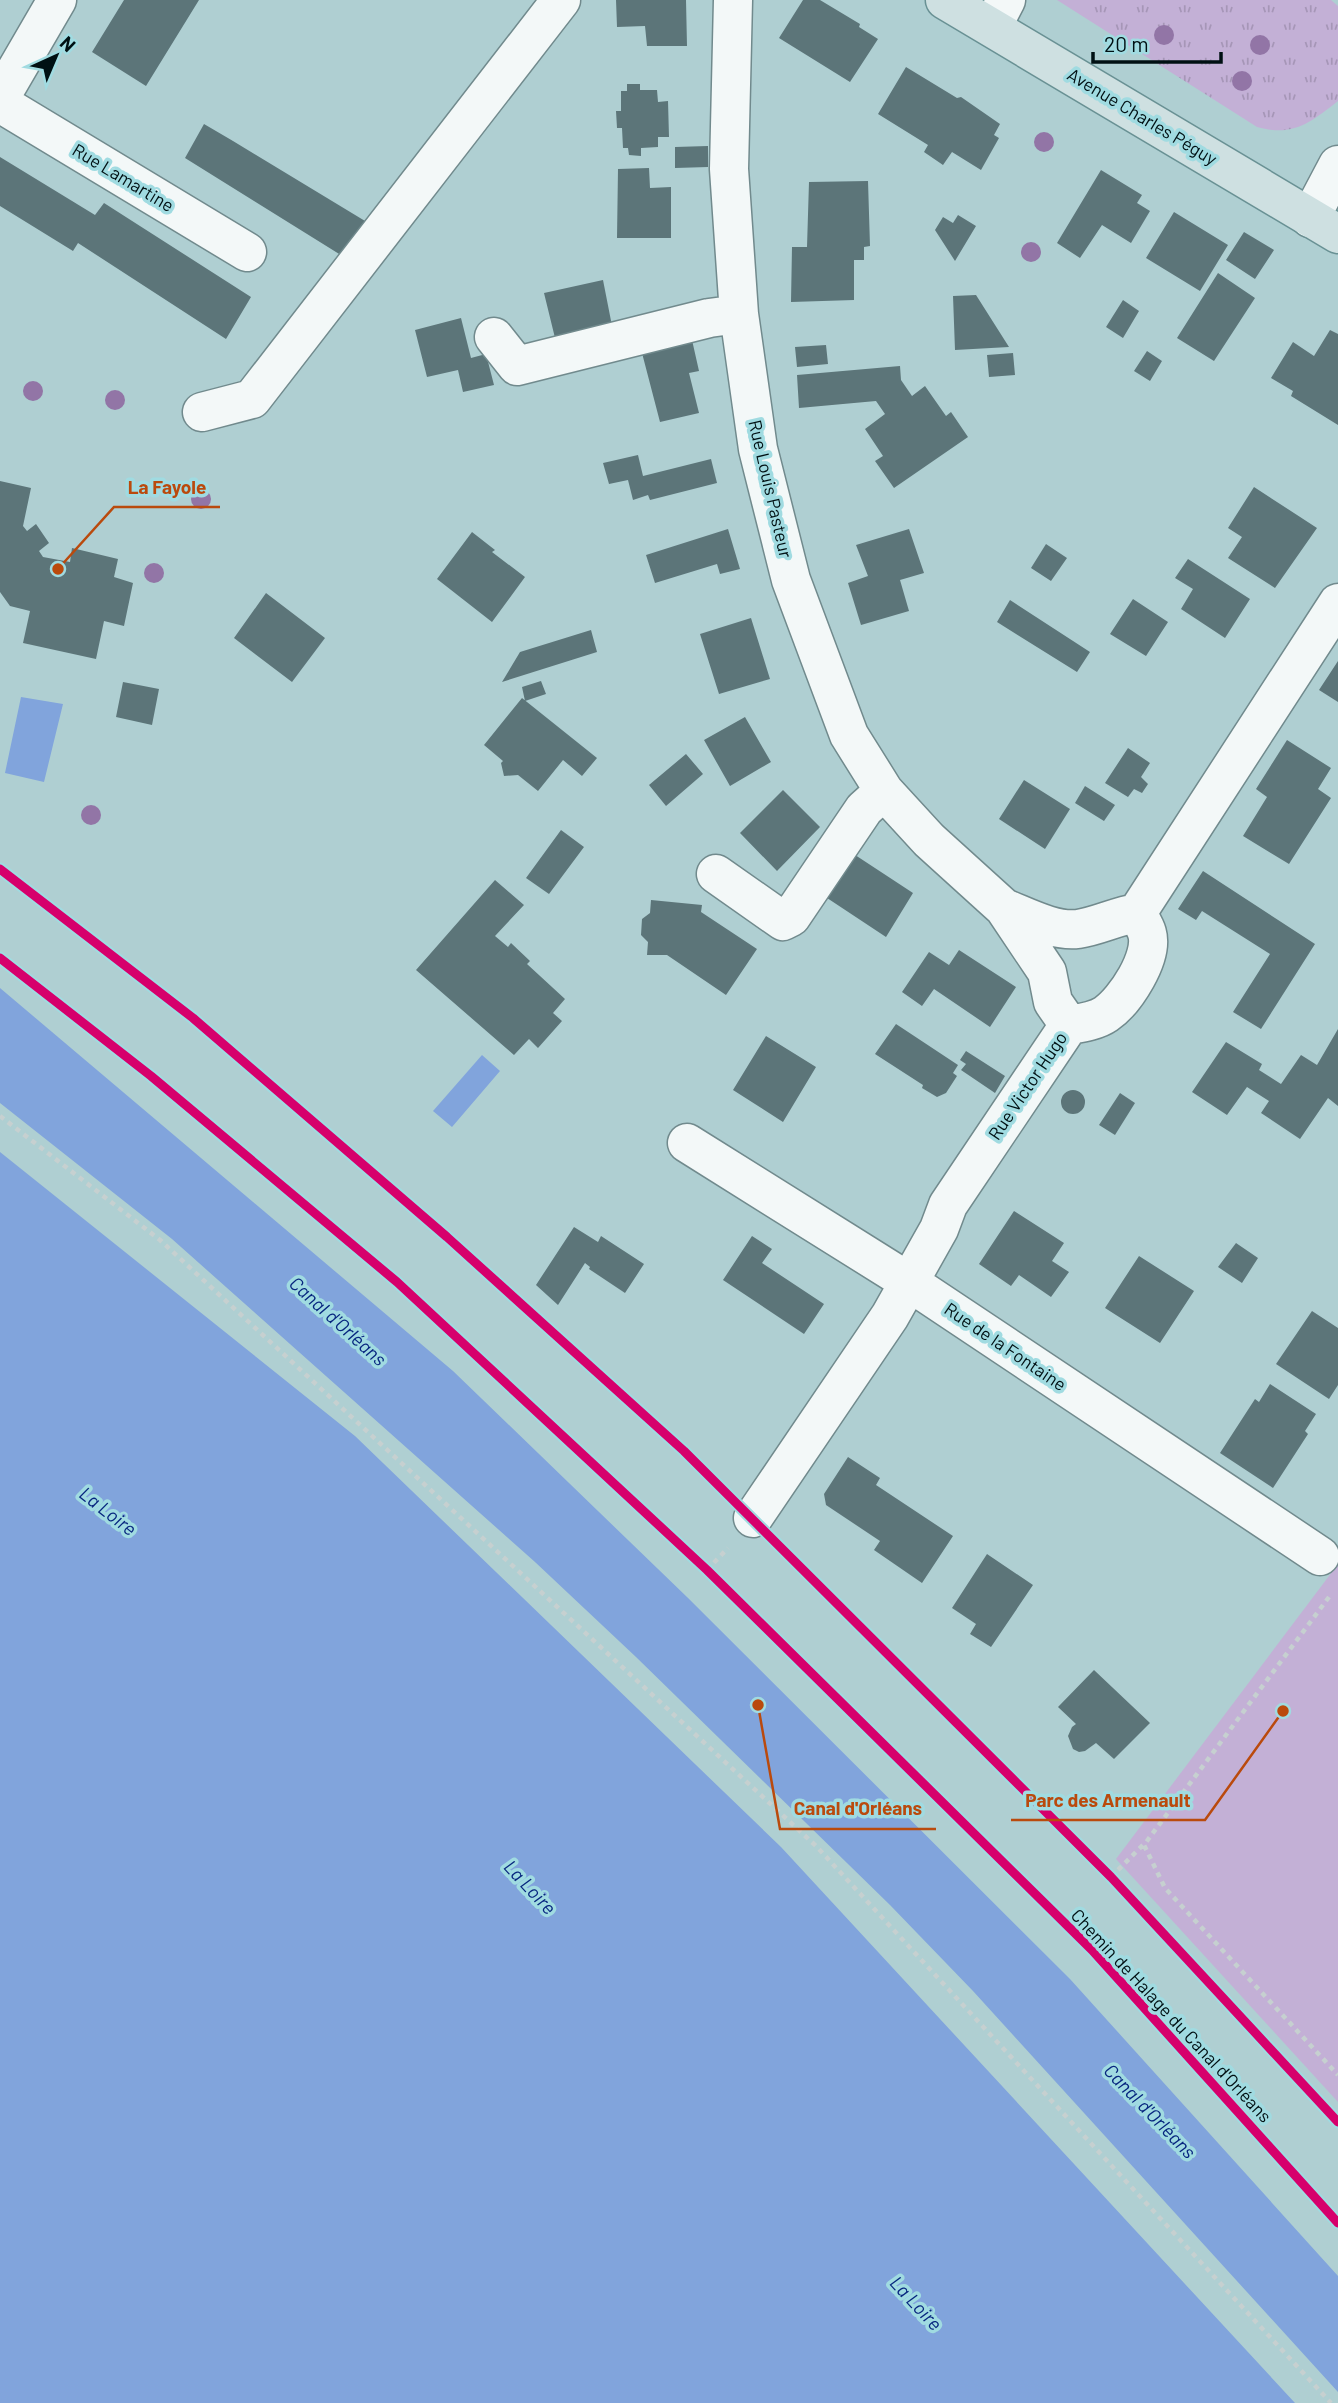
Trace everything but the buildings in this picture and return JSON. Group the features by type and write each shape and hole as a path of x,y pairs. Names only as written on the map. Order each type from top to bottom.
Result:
{"main road":[{"name":"Avenue Charles Péguy","path":"945,0 999,14 1324,226"}],"street":[{"path":"0,101 57,0"},
{"path":"202,412 252,399 561,0"},
{"name":"Rue Louis Pasteur","path":"733,0 729,169 739,314 758,449 791,580 849,735 884,791 929,840 1003,908 1047,972 1053,1002 1069,1025"},
{"name":"Rue Lamartine","path":"0,101 247,252"},
{"path":"1324,226 1338,165"},
{"path":"494,337 517,366 709,318 739,314"},
{"path":"1137,913 1338,603"},
{"path":"716,874 783,921 791,917 864,809 884,791"},
{"name":"Rue Louis Pasteur","path":"1003,908 1049,924 1076,929 1137,913"},
{"name":"Rue Victor Hugo","path":"753,1518 890,1317 940,1229 948,1205 1069,1025 1105,1015 1132,985 1142,965 1148,934 1137,913"},
{"name":"Rue de la Fontaine","path":"687,1143 909,1282 1320,1556"}],"path":[{"path":"0,1116 160,1240 816,1846 1331,2403"},
{"path":"707,1570 717,1580"},
{"path":"1111,1877 1144,1845 1330,1596"},
{"path":"1144,1845 1165,1888 1338,2074"}],"green space":[{"path":"1057,0 1331,0 1338,6 1338,101 1301,126 1281,130 1257,127"},
{"path":"1338,1564 1338,2102 1116,1859"}],"water":[{"path":"21,697 63,704 44,782 5,773"},
{"path":"0,988 453,1371 687,1597 1070,1979 1338,2276 1338,2392 973,1991 890,1905 636,1657 535,1562 172,1239 0,1103"},
{"path":"482,1055 500,1071 452,1127 433,1111"},
{"name":"La Loire","path":"0,1152 355,1436 781,1847 1295,2403 0,2403"}],"cycle path":[{"path":"0,869 193,1018 447,1237 684,1451 1111,1877 1338,2122"},
{"name":"Chemin de Halage du Canal d'Orléans","path":"0,958 151,1076 397,1282 707,1570 1092,1950 1338,2223"}],"place":[{"name":"La Fayole","path":"58,569"},
{"name":"Canal d'Orléans","path":"758,1705"},
{"name":"Parc des Armenault","path":"1283,1711"}]}
